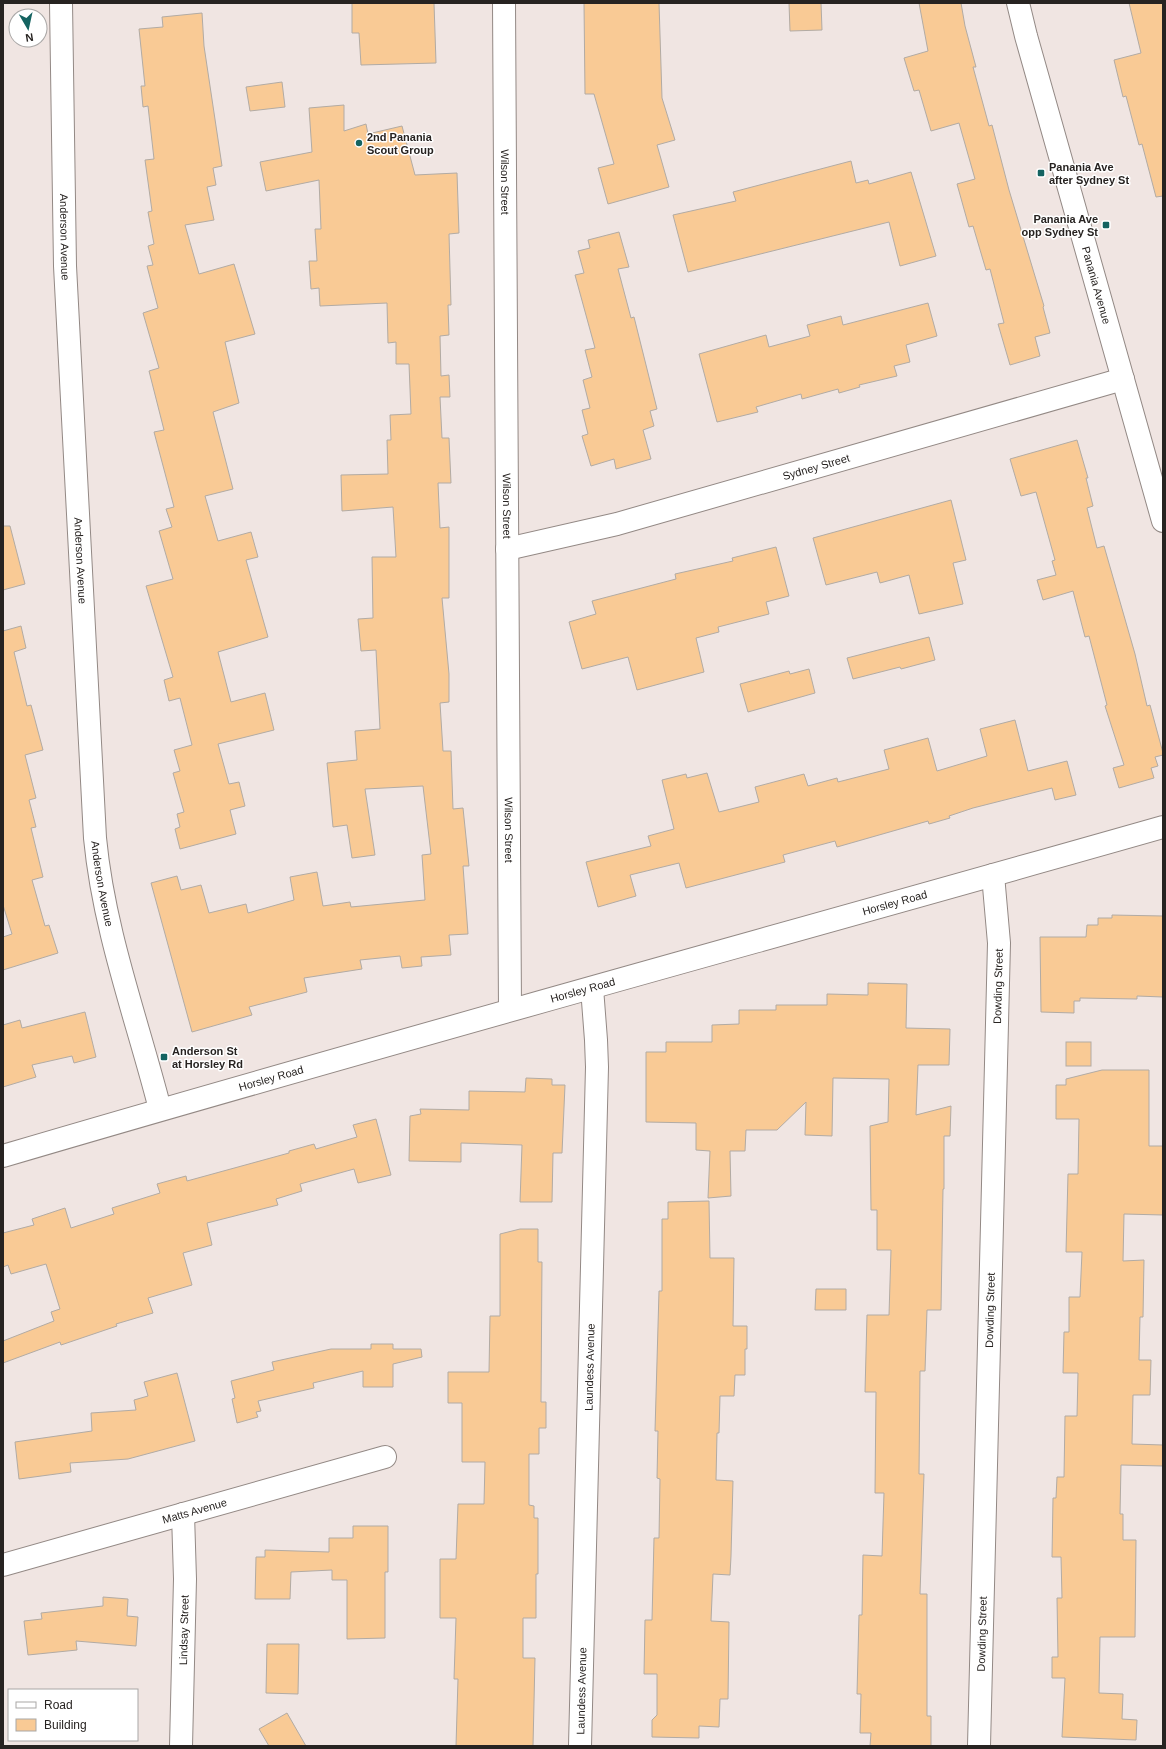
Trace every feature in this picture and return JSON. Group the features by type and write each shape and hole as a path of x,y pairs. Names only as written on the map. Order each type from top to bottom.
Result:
{"street":[{"name":"Anderson Avenue","path":"61,3 65,266 97,858 102,896 116,955 160,1109"},
{"name":"Wilson Street","path":"504,3 510,1010"},
{"name":"Panania Avenue","path":"1018,3 1028,44 1163,521"},
{"name":"Sydney Street","path":"508,549 616,524 1123,379"},
{"name":"Horsley Road","path":"3,1156 160,1109 1163,827"},
{"name":"Dowding Street","path":"980,1746 999,943 993,876"},
{"name":"Laundess Avenue","path":"580,1746 597,1067 592,988"},
{"name":"Matts Avenue","path":"3,1565 385,1457"},
{"name":"Lindsay Street","path":"181,1746 185,1579 183,1514"}],"building":[{"path":"352,3 434,3 436,63 361,65 359,33 352,33"},
{"path":"584,3 659,3 662,98 675,140 657,145 669,187 608,204 598,168 614,164 594,94 585,94"},
{"path":"789,3 821,3 822,30 790,31"},
{"path":"919,3 961,3 965,26 976,67 973,67 989,126 992,125 1009,190 1044,306 1050,333 1035,337 1040,356 1010,365 998,324 1004,323 990,269 986,270 973,226 969,227 957,184 975,179 959,123 931,131 919,90 914,91 904,58 928,51"},
{"path":"1129,3 1163,3 1163,196 1156,197 1142,144 1139,145 1126,96 1123,97 1114,60 1141,53"},
{"path":"202,13 204,46 222,166 213,168 216,185 207,187 214,220 185,225 199,274 234,264 255,334 225,342 239,403 213,412 233,489 205,496 218,541 251,532 258,557 246,560 268,637 218,652 231,702 265,693 274,730 218,744 229,784 239,782 245,806 230,810 236,834 180,849 175,829 180,827 177,814 184,812 173,773 180,771 174,750 192,745 180,698 169,701 164,680 173,677 146,586 173,579 159,531 172,527 166,509 174,507 154,432 164,430 149,371 159,368 143,313 158,308 147,266 153,265 148,246 154,244 148,212 152,211 145,160 154,159 148,106 143,107 141,86 145,86 139,29 163,27 162,17"},
{"path":"282,82 285,107 250,111 246,87"},
{"path":"344,105 344,131 366,124 368,134 402,126 415,175 457,173 459,233 449,234 451,305 448,305 449,335 440,336 441,376 449,375 450,397 440,397 442,438 449,438 451,483 438,483 440,528 449,527 449,598 442,598 449,674 449,702 440,703 443,751 451,751 453,809 463,808 469,866 463,866 468,934 449,935 451,955 421,957 422,966 402,968 400,956 360,960 362,969 304,978 307,992 249,1007 252,1015 192,1032 151,883 177,876 181,890 201,885 209,913 246,904 248,913 294,900 290,877 317,872 323,906 350,902 351,907 425,900 422,855 431,854 423,786 365,789 375,855 352,858 347,825 333,827 327,763 357,760 355,731 380,729 376,650 361,651 358,619 373,618 372,557 396,557 393,507 342,511 341,475 388,474 387,440 391,440 390,415 411,414 409,364 396,364 396,342 388,343 387,303 320,306 319,288 311,289 309,261 317,261 315,229 321,229 319,180 266,191 260,162 312,152 309,108"},
{"path":"851,161 856,183 868,180 869,184 911,172 936,256 900,266 889,222 688,272 673,215 736,201 733,192"},
{"path":"619,232 629,267 618,269 631,318 634,317 657,409 650,411 654,426 643,430 651,459 616,469 614,459 591,466 582,436 588,434 582,410 590,408 583,380 592,377 585,350 595,348 575,275 584,273 578,251 590,248 588,240"},
{"path":"928,303 937,336 906,345 910,362 894,366 897,376 859,385 860,387 839,393 838,389 802,399 801,394 756,407 758,412 717,422 699,354 766,335 769,347 810,336 807,325 841,316 843,325"},
{"path":"1077,440 1088,478 1086,478 1093,506 1087,508 1097,548 1104,546 1135,654 1147,706 1150,705 1163,753 1163,755 1155,757 1158,766 1151,768 1154,778 1119,788 1113,768 1124,765 1105,706 1107,705 1089,636 1085,637 1073,591 1043,600 1037,580 1056,575 1052,561 1055,560 1036,492 1021,496 1010,459"},
{"path":"951,500 966,560 953,563 963,604 919,614 909,575 880,583 877,572 826,585 813,538"},
{"path":"3,526 10,526 25,584 3,590"},
{"path":"776,547 789,596 766,602 769,614 718,627 719,632 696,638 704,672 637,690 628,657 582,669 569,622 596,614 592,601 676,579 675,574 733,561 732,558"},
{"path":"21,626 26,648 14,652 27,706 31,705 43,750 25,755 36,798 29,800 36,827 31,828 43,877 32,880 45,926 49,925 58,953 3,970 3,937 12,934 3,905 3,631"},
{"path":"929,637 935,660 853,679 847,658"},
{"path":"809,669 815,693 748,712 740,684 789,671 790,674"},
{"path":"1015,720 1028,771 1067,761 1076,795 1055,800 1052,788 973,808 949,816 950,818 929,824 928,821 837,847 835,841 783,855 785,862 686,888 679,863 630,875 636,896 598,907 586,862 651,846 648,836 674,829 662,780 686,774 687,778 707,773 719,812 759,802 755,787 804,774 808,786 837,778 838,782 889,769 884,750 928,738 937,771 987,756 980,729"},
{"path":"1112,915 1163,916 1163,997 1137,996 1137,999 1080,998 1080,1001 1074,1001 1074,1013 1041,1012 1040,937 1086,937 1087,925 1098,925 1098,918 1112,918"},
{"path":"868,983 907,984 906,1028 950,1029 949,1065 918,1065 916,1115 951,1106 950,1136 944,1136 941,1310 927,1310 925,1371 920,1371 919,1474 924,1474 920,1594 927,1594 927,1716 931,1716 931,1746 870,1746 871,1733 860,1733 861,1694 857,1694 859,1615 862,1615 863,1555 882,1556 884,1493 875,1493 876,1392 865,1392 867,1315 889,1315 891,1250 877,1250 877,1210 871,1210 870,1126 888,1122 889,1079 833,1078 832,1136 805,1135 806,1102 777,1130 746,1130 745,1151 730,1151 731,1196 708,1198 710,1151 696,1150 696,1123 646,1122 646,1052 666,1052 666,1042 712,1042 712,1025 739,1024 739,1010 776,1010 776,1005 827,1005 827,994 868,995"},
{"path":"85,1012 96,1057 74,1063 72,1056 32,1065 36,1077 3,1087 3,1025 20,1020 22,1028"},
{"path":"1066,1042 1091,1042 1091,1066 1066,1066"},
{"path":"1102,1070 1149,1070 1149,1146 1163,1146 1163,1215 1124,1214 1123,1261 1144,1260 1143,1317 1140,1317 1139,1360 1151,1360 1150,1395 1133,1395 1132,1444 1163,1445 1163,1466 1121,1465 1120,1514 1123,1514 1123,1540 1136,1540 1135,1637 1100,1637 1099,1693 1123,1694 1122,1719 1137,1720 1136,1740 1062,1737 1065,1678 1052,1678 1052,1657 1058,1657 1057,1598 1062,1598 1061,1557 1052,1557 1053,1498 1056,1498 1057,1477 1064,1477 1065,1416 1077,1416 1078,1373 1063,1373 1064,1332 1069,1332 1069,1297 1080,1297 1082,1252 1066,1252 1068,1174 1078,1174 1079,1119 1056,1119 1056,1085 1066,1085 1066,1079"},
{"path":"526,1078 552,1079 552,1085 565,1085 562,1153 553,1153 552,1202 520,1202 522,1145 461,1143 461,1162 409,1161 410,1116 421,1114 420,1109 469,1110 469,1091 525,1092"},
{"path":"376,1119 391,1175 358,1183 354,1169 300,1184 302,1191 276,1199 278,1205 207,1223 212,1245 183,1253 192,1285 148,1298 153,1313 116,1324 117,1326 61,1345 60,1342 3,1363 3,1341 54,1321 51,1312 60,1309 46,1264 11,1274 8,1265 3,1267 3,1233 34,1225 32,1219 65,1208 71,1228 114,1214 112,1208 160,1193 157,1184 186,1176 187,1181 289,1153 289,1151 314,1144 316,1149 357,1137 353,1125"},
{"path":"709,1201 710,1258 734,1258 733,1326 747,1326 745,1375 735,1375 734,1396 720,1396 719,1433 717,1433 716,1480 733,1481 730,1575 713,1574 711,1621 729,1622 728,1699 720,1699 719,1727 699,1726 699,1738 652,1737 652,1720 657,1715 657,1674 644,1674 645,1620 652,1620 654,1538 659,1538 660,1479 657,1478 658,1431 655,1431 659,1291 662,1291 662,1219 668,1219 668,1202"},
{"path":"520,1229 538,1229 538,1262 542,1262 541,1402 546,1402 546,1428 539,1428 539,1454 529,1454 529,1505 534,1506 534,1518 538,1518 538,1574 536,1574 536,1618 523,1618 523,1658 535,1658 533,1746 456,1746 458,1679 454,1679 456,1618 440,1618 440,1559 456,1559 458,1504 484,1504 485,1462 462,1462 462,1403 448,1403 448,1372 489,1372 490,1316 500,1316 500,1234"},
{"path":"816,1289 846,1289 846,1310 815,1310"},
{"path":"371,1344 393,1344 393,1349 421,1349 422,1357 393,1364 393,1387 363,1387 363,1371 313,1383 314,1388 258,1401 261,1411 256,1412 258,1417 237,1423 232,1399 235,1398 231,1381 274,1370 272,1362 331,1349 371,1349"},
{"path":"177,1373 195,1441 128,1459 70,1463 71,1472 19,1479 15,1442 92,1431 91,1413 136,1410 134,1400 148,1396 144,1382"},
{"path":"353,1526 388,1526 388,1572 385,1572 385,1638 347,1639 347,1580 332,1580 332,1570 291,1572 290,1599 255,1599 256,1557 265,1557 265,1550 329,1552 329,1538 353,1538"},
{"path":"103,1597 128,1599 127,1616 138,1617 136,1646 76,1641 77,1650 28,1655 24,1621 42,1619 41,1613 103,1606"},
{"path":"267,1644 299,1644 298,1694 266,1693"},
{"path":"287,1713 306,1746 269,1746 259,1729"}],"place":[{"name":"2nd Panania Scout Group","path":"359,143"},
{"name":"Panania Ave after Sydney St","path":"1041,173"},
{"name":"Panania Ave opp Sydney St","path":"1106,225"},
{"name":"Anderson St at Horsley Rd","path":"164,1057"}]}
